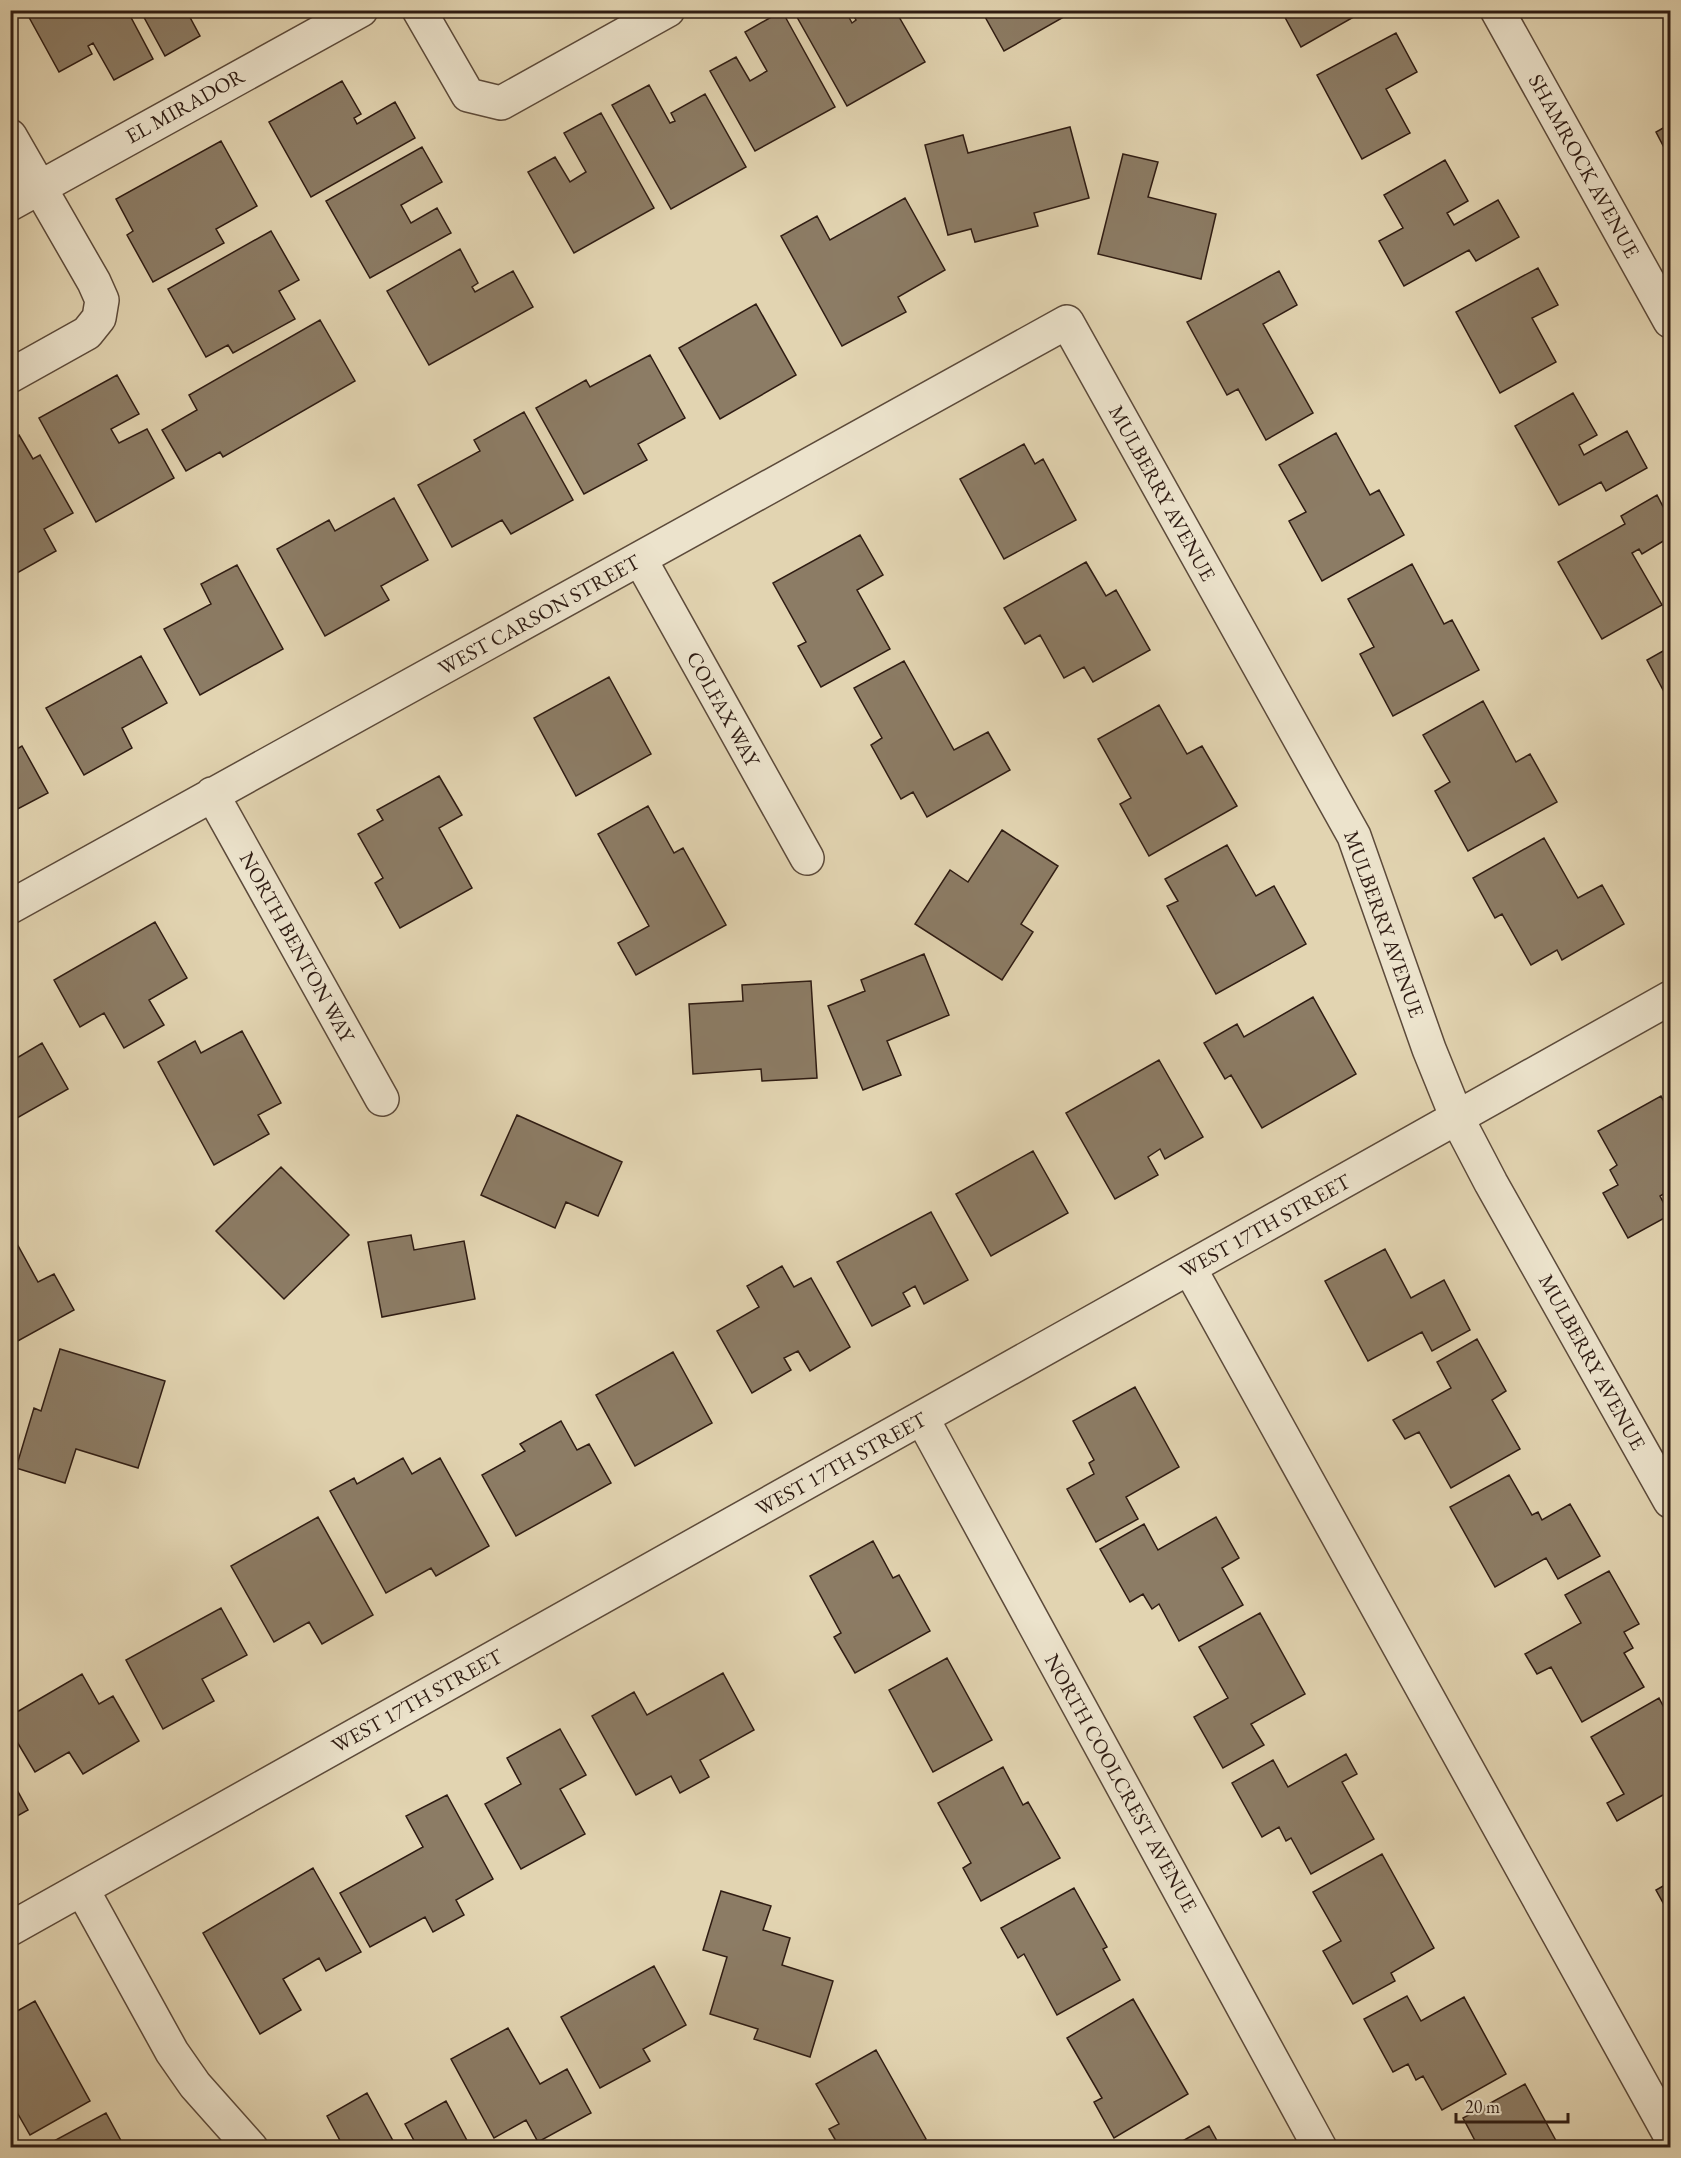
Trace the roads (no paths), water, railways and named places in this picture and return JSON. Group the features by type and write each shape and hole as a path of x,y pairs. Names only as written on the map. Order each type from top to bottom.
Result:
{"street":[{"name":"EL MIRADOR","path":"10,204 361,10"},
{"path":"419,10 468,95 501,104 668,10"},
{"name":"SHAMROCK AVENUE","path":"1497,10 1671,321"},
{"path":"10,136 94,282 102,300 99,318 87,333 10,376"},
{"name":"WEST CARSON STREET","path":"10,907 1067,322"},
{"name":"MULBERRY AVENUE","path":"1067,322 1354,836 1429,1049 1457,1118 1491,1183 1671,1501"},
{"name":"COLFAX WAY","path":"640,559 807,858"},
{"name":"NORTH BENTON WAY","path":"212,794 382,1099"},
{"name":"WEST 17TH STREET","path":"10,1929 1671,998"},
{"path":"1190,1269 1671,2135"},
{"name":"NORTH COOLCREST AVENUE","path":"922,1418 1320,2148"},
{"path":"82,1889 172,2052 195,2085 251,2148"}]}
